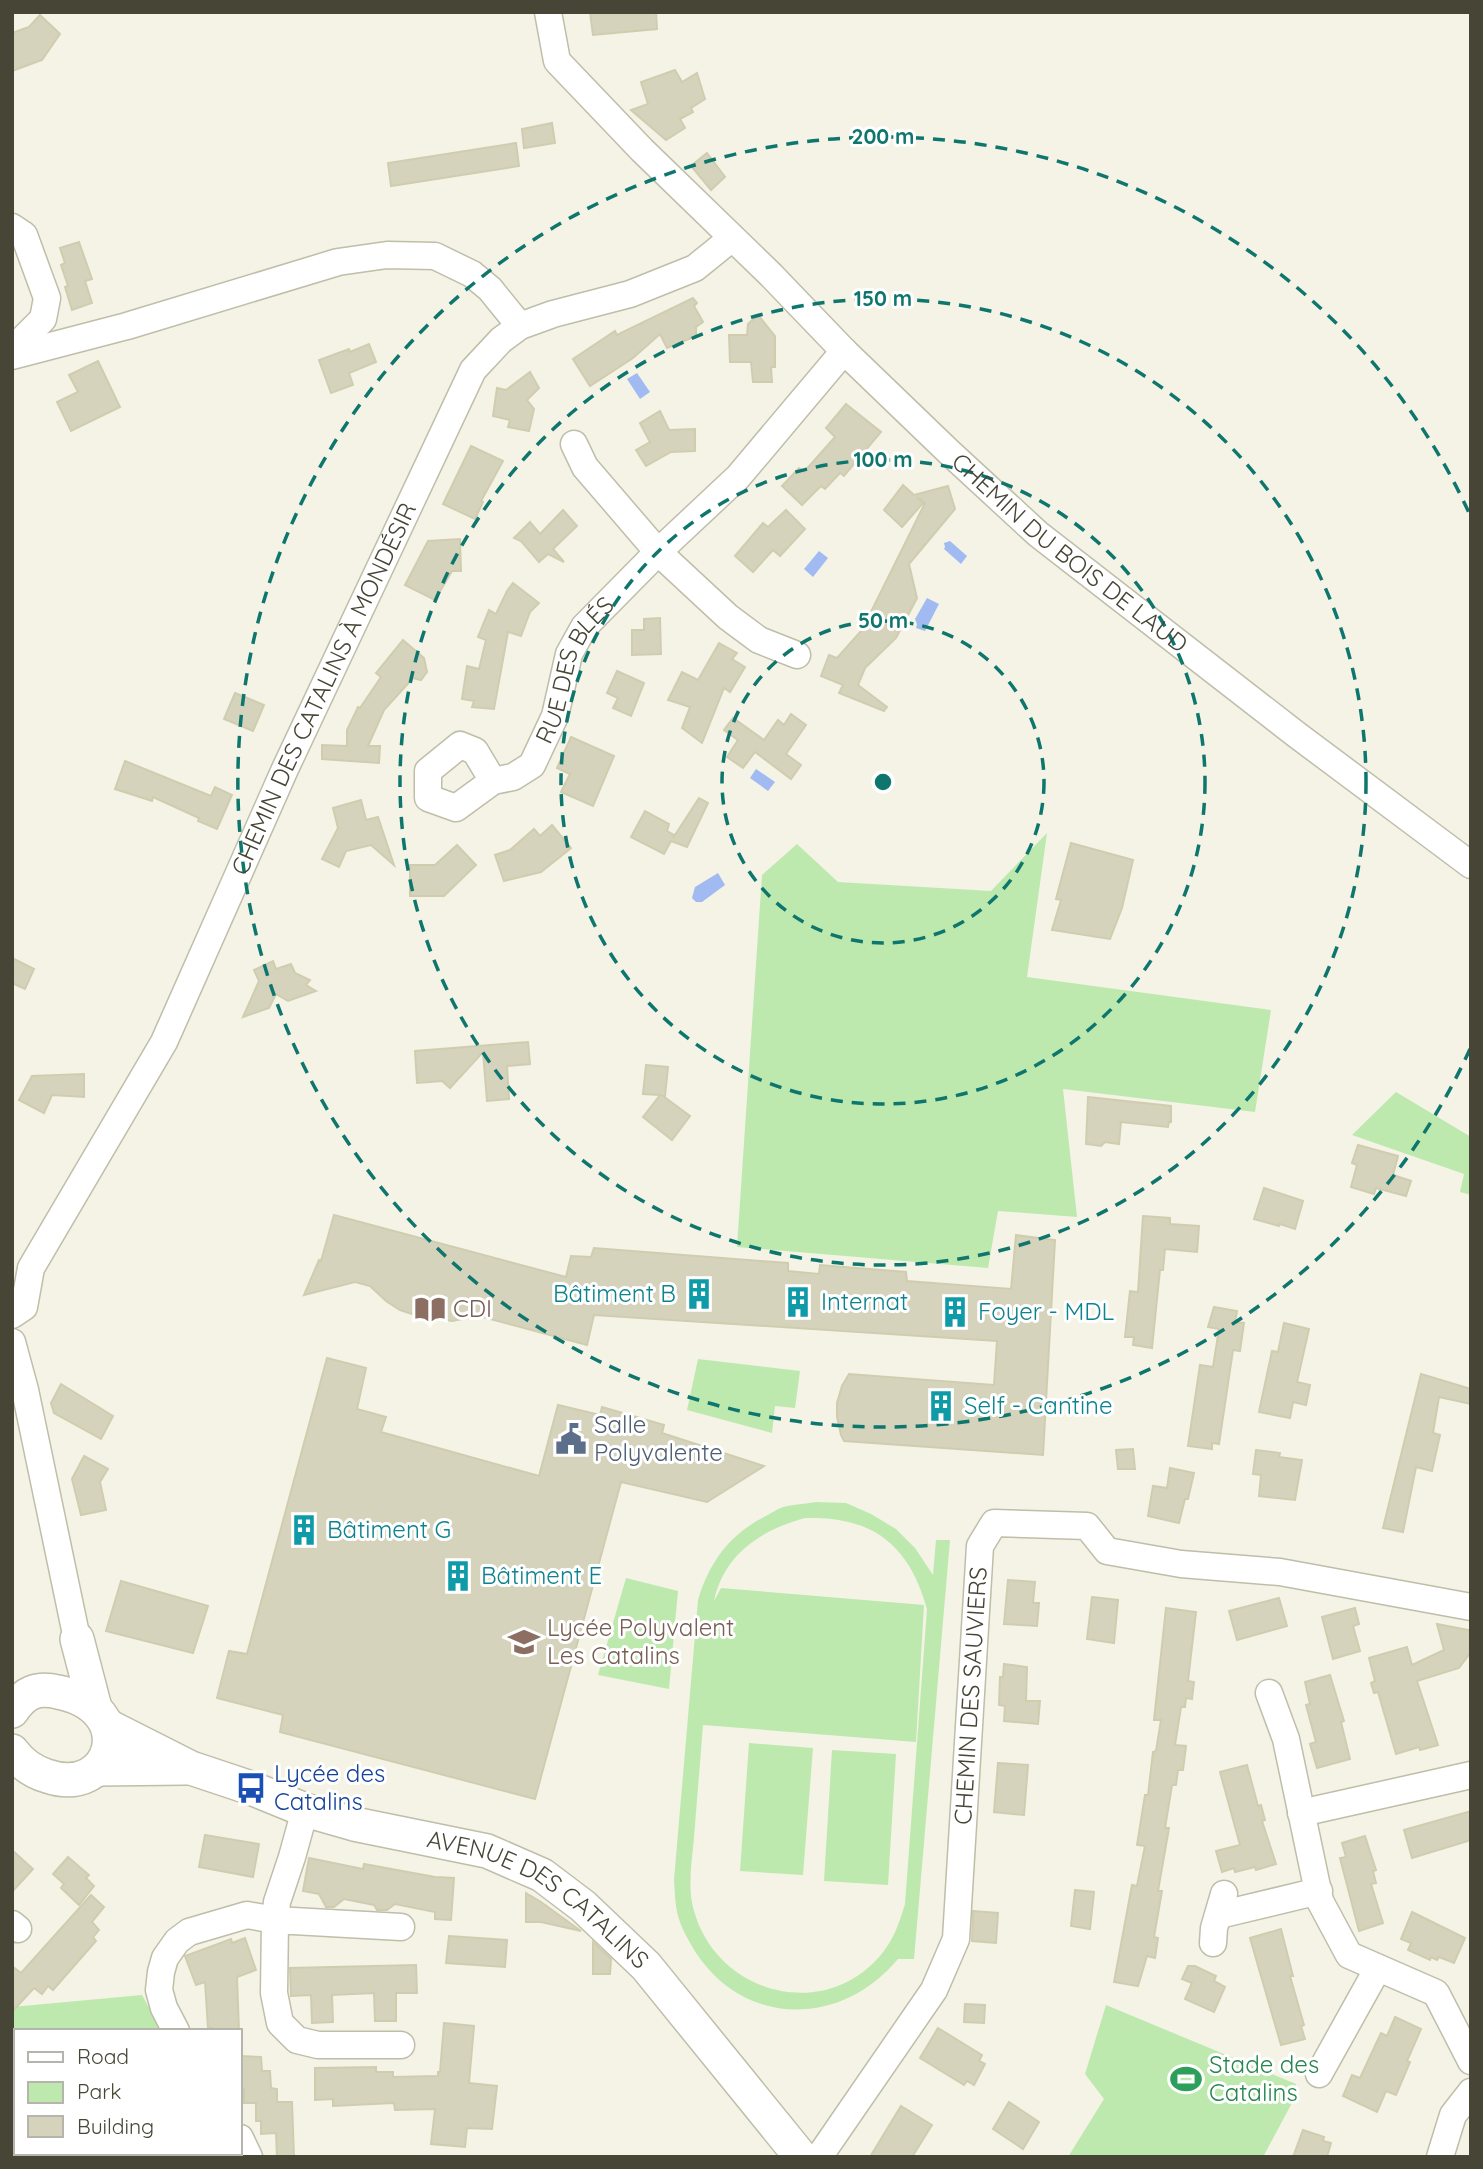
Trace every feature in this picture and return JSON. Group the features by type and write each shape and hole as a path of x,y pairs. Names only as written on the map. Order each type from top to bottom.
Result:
{"street":[{"name":"CHEMIN DU BOIS DE LAUD","path":"548,12 557,61 642,150 771,275 844,351 1038,534 1471,865"},
{"path":"12,227 24,235 47,298 43,319 12,350"},
{"name":"CHEMIN DES CATALINS À MONDÉSIR","path":"12,1315 24,1307 21,1271 163,1042 290,757 473,370 501,340 520,326 553,314 630,294 695,268 732,238"},
{"path":"12,356 127,327 338,262 387,255 435,256 472,274 490,289 520,326"},
{"name":"RUE DES BLÉS","path":"493,781 513,777 532,765 555,716 569,654 584,627 738,477 844,351"},
{"path":"574,444 585,467 658,552 728,617 759,640 797,655"},
{"path":"12,1342 25,1390 77,1639 102,1717 107,1750 97,1769"},
{"name":"CHEMIN DES SAUVIERS","path":"819,2157 934,1990 956,1939 980,1546 993,1523 1087,1526 1107,1551 1181,1564 1280,1572 1471,1607"},
{"path":"24,1698 77,1639"},
{"path":"1269,1693 1286,1739 1320,1901 1349,1955 1436,1993 1471,2061"},
{"name":"AVENUE DES CATALINS","path":"24,1698 69,1695 191,1768 305,1810 354,1824 487,1851 542,1875 583,1906 646,1966 801,2157"},
{"path":"12,1751 25,1775"},
{"name":"AVENUE DES CATALINS","path":"25,1775 70,1781 86,1777 97,1769 191,1768"},
{"path":"1301,1813 1471,1775"},
{"path":"305,1810 277,1902 274,1993 280,2023 297,2040 318,2045 401,2045"},
{"path":"1213,1943 1221,1904 1318,1891"},
{"path":"175,2029 164,2008 159,1990 165,1958 177,1941 188,1932 247,1915 275,1920 401,1927"},
{"path":"1319,2074 1378,1968"},
{"path":"1440,2157 1452,2115 1471,2092"}],"green space":[{"path":"1047,833 1027,977 1271,1010 1255,1112 1063,1089 1077,1217 998,1211 988,1268 737,1247 762,875 797,844 838,882 991,891"},
{"path":"1396,1092 1471,1137 1471,1195 1460,1192 1464,1174 1352,1135"},
{"path":"698,1359 800,1371 795,1408 775,1406 772,1433 687,1410"},
{"path":"816,1502 846,1503 896,1529 915,1548 933,1575 936,1540 950,1540 914,1959 898,1959 874,1982 846,1999 818,2008 788,2009 760,2003 733,1990 709,1969 681,1925 676,1907 674,1880 698,1600 714,1562 740,1532 781,1508","holes":["805,1518 850,1522 884,1538 910,1567 927,1609 903,1911 885,1950 856,1977 830,1989 802,1993 774,1989 748,1979 725,1962 706,1939 694,1911 691,1874 703,1725 916,1742 924,1605 721,1588 714,1601 726,1570 747,1546 789,1523"]},
{"path":"626,1578 678,1591 669,1689 598,1675"},
{"path":"749,1743 813,1748 803,1875 740,1871"},
{"path":"832,1750 896,1754 888,1885 824,1881"},
{"path":"142,1995 161,2029 14,2029 12,2153 12,2007"},
{"name":"Stade des Catalins","path":"1106,2005 1296,2084 1293,2101 1263,2157 1068,2157 1104,2099 1085,2074"}],"water":[{"path":"637,373 650,392 640,399 627,379"},
{"path":"950,541 967,556 961,564 944,549 944,543"},
{"path":"819,551 828,558 813,577 804,569"},
{"path":"927,598 939,604 925,631 916,628 915,619"},
{"path":"756,769 775,782 768,791 750,778"},
{"path":"718,873 725,885 702,902 696,902 692,898 695,887"}],"building":[{"path":"590,12 656,12 657,29 593,35"},
{"path":"40,15 60,34 42,60 12,71 12,33 29,27"},
{"path":"675,70 682,82 697,73 705,99 691,108 693,112 680,119 685,128 666,140 631,110 648,104 641,82"},
{"path":"552,123 555,143 524,148 522,129"},
{"path":"516,143 519,166 391,186 388,163"},
{"path":"707,153 725,177 711,190 691,166"},
{"path":"79,242 92,279 85,281 92,303 72,310 65,287 68,286 61,265 65,263 60,248"},
{"path":"693,298 697,303 694,306 703,322 696,327 696,336 667,348 660,334 633,358 590,386 573,359 615,331 617,335"},
{"path":"758,315 775,336 772,382 753,382 751,362 730,362 729,335 747,335 748,324"},
{"path":"369,344 376,362 349,373 353,385 331,393 319,360"},
{"path":"98,361 120,407 71,431 57,402 78,392 69,375"},
{"path":"530,372 539,388 527,400 534,409 529,431 508,427 510,420 493,416 497,388 506,390"},
{"path":"846,404 881,432 844,476 840,473 825,489 821,486 802,505 782,486 799,468 804,472 835,437 826,428"},
{"path":"660,411 669,430 695,429 695,451 671,452 646,466 636,450 650,442 640,423"},
{"path":"471,446 503,461 481,501 483,502 475,519 443,504"},
{"path":"903,485 914,495 948,486 955,509 909,564 917,598 896,638 865,668 858,685 887,707 884,711 839,693 843,685 821,676 829,655 837,658 862,630 925,503 917,497 923,503 902,527 884,510"},
{"path":"563,510 577,526 553,549 564,562 548,554 539,562 521,541 514,538 530,522 540,534"},
{"path":"786,510 805,529 780,556 773,550 753,572 735,556 763,523 768,527"},
{"path":"460,539 461,571 452,571 435,600 405,585 428,541"},
{"path":"513,583 539,603 530,612 521,636 508,632 494,709 472,707 474,701 462,699 467,666 479,669 486,640 478,637 489,610 496,614"},
{"path":"660,618 661,654 632,655 632,630 644,630 644,619"},
{"path":"403,640 424,658 427,672 421,680 413,678 384,710 368,746 380,746 379,763 322,759 322,745 347,746 347,730 358,707 360,708 381,677 376,673"},
{"path":"719,643 737,653 732,659 745,667 730,692 724,688 702,743 682,728 690,707 668,700 682,672 698,680"},
{"path":"617,671 644,683 631,716 613,708 618,698 607,693"},
{"path":"235,693 264,705 253,731 224,719"},
{"path":"791,714 806,725 786,754 801,765 791,779 755,752 743,768 727,757 738,740 724,730 733,718 764,740 778,720 784,725"},
{"path":"571,737 614,756 593,806 561,792 570,774 557,768"},
{"path":"125,761 211,796 215,787 232,795 217,829 153,797 152,801 115,789"},
{"path":"699,798 708,803 687,847 671,841 664,854 631,837 645,811 669,824 667,831 674,835 673,838"},
{"path":"361,800 366,820 378,817 394,865 371,845 346,851 339,867 322,859 338,828 333,808"},
{"path":"552,825 571,848 541,872 504,881 495,855 510,850 534,829 540,836"},
{"path":"1071,843 1133,860 1122,908 1110,939 1052,930 1061,900 1056,899"},
{"path":"457,845 476,865 444,896 410,896 410,865 435,865"},
{"path":"12,958 34,969 25,989 12,983"},
{"path":"273,961 276,969 291,964 295,973 310,980 306,985 316,991 288,1001 276,994 269,1008 243,1017 259,981 254,970"},
{"path":"528,1042 530,1064 507,1066 509,1099 487,1101 483,1052 450,1088 442,1081 417,1083 415,1051"},
{"path":"646,1065 668,1067 663,1096 690,1116 672,1140 643,1117 660,1095 643,1094"},
{"path":"84,1074 84,1097 52,1095 44,1113 19,1100 32,1076"},
{"path":"1088,1097 1171,1106 1171,1122 1168,1127 1121,1122 1119,1144 1086,1144"},
{"path":"1358,1145 1398,1156 1393,1175 1411,1181 1406,1196 1376,1188 1374,1194 1351,1187 1357,1165 1352,1163"},
{"path":"1264,1188 1303,1201 1295,1229 1254,1219"},
{"path":"334,1215 566,1277 571,1256 591,1257 594,1248 788,1263 788,1271 819,1274 820,1265 906,1272 907,1281 1011,1289 1016,1235 1055,1240 1043,1455 844,1441 841,1435 837,1403 849,1374 994,1385 997,1341 594,1315 587,1345 479,1316 452,1321 418,1316 400,1310 370,1286 355,1282 304,1295 319,1260 321,1261"},
{"path":"1143,1216 1170,1218 1170,1224 1199,1226 1197,1252 1165,1249 1163,1270 1160,1270 1152,1348 1133,1345 1134,1337 1125,1337 1130,1291 1138,1292"},
{"path":"1214,1307 1237,1311 1235,1322 1244,1323 1240,1351 1233,1350 1219,1444 1212,1443 1212,1449 1188,1446 1200,1365 1213,1367 1219,1329 1208,1327"},
{"path":"1284,1323 1309,1329 1297,1382 1310,1385 1306,1405 1293,1402 1290,1418 1259,1412 1272,1351 1278,1352"},
{"path":"327,1358 366,1368 357,1409 386,1417 381,1432 539,1476 558,1405 600,1415 602,1407 664,1425 662,1433 764,1466 707,1502 621,1482 535,1799 280,1732 283,1715 217,1698 229,1651 247,1654"},
{"path":"1421,1374 1471,1389 1471,1404 1439,1397 1433,1433 1440,1435 1432,1471 1416,1467 1403,1532 1383,1528"},
{"path":"61,1384 113,1416 101,1439 54,1413 51,1403"},
{"path":"1133,1449 1135,1469 1118,1469 1116,1450"},
{"path":"1256,1450 1280,1453 1279,1457 1302,1460 1295,1500 1259,1496 1261,1475 1253,1474"},
{"path":"84,1456 108,1469 100,1482 106,1510 81,1515 72,1479"},
{"path":"1170,1468 1194,1473 1179,1523 1148,1516 1153,1486 1167,1488"},
{"path":"1008,1580 1035,1582 1033,1603 1039,1603 1037,1626 1004,1624"},
{"path":"121,1581 208,1606 193,1653 106,1631"},
{"path":"1092,1597 1118,1600 1114,1643 1087,1639"},
{"path":"1279,1598 1287,1626 1237,1640 1229,1611"},
{"path":"1166,1608 1196,1612 1188,1681 1194,1682 1192,1699 1186,1698 1185,1707 1181,1707 1175,1745 1186,1746 1183,1770 1178,1770 1176,1785 1172,1785 1165,1828 1169,1828 1158,1891 1162,1891 1154,1937 1158,1938 1155,1958 1147,1956 1138,1986 1114,1982 1132,1885 1137,1886 1145,1846 1137,1845 1161,1720 1154,1720"},
{"path":"1355,1608 1359,1624 1353,1626 1360,1651 1333,1659 1322,1617"},
{"path":"1437,1624 1469,1630 1471,1652 1459,1668 1417,1681 1438,1745 1396,1754 1378,1692 1374,1693 1371,1683 1375,1681 1369,1658 1407,1647 1412,1665 1444,1650"},
{"path":"1004,1664 1027,1667 1026,1701 1040,1701 1038,1724 1004,1721 1005,1706 999,1705 1000,1677 1003,1677"},
{"path":"1330,1675 1344,1721 1341,1722 1350,1759 1317,1768 1310,1744 1316,1742 1306,1705 1310,1704 1305,1682"},
{"path":"998,1763 1028,1765 1024,1815 994,1812"},
{"path":"1247,1765 1258,1806 1261,1805 1265,1820 1262,1821 1276,1864 1256,1870 1255,1867 1235,1872 1234,1868 1222,1872 1216,1851 1240,1845 1220,1772"},
{"path":"1471,1811 1471,1840 1412,1858 1404,1830"},
{"path":"205,1835 259,1844 253,1877 199,1867"},
{"path":"1365,1836 1376,1870 1373,1871 1376,1883 1371,1884 1383,1923 1359,1931 1340,1858 1346,1857 1342,1843"},
{"path":"12,1850 33,1869 12,1892"},
{"path":"68,1857 89,1875 86,1878 94,1886 79,1905 61,1888 64,1884 53,1874"},
{"path":"309,1858 363,1869 364,1864 454,1878 451,1920 435,1919 435,1912 395,1904 387,1910 377,1910 374,1905 344,1899 334,1907 326,1907 319,1894 303,1891"},
{"path":"1075,1890 1094,1892 1090,1929 1071,1926"},
{"path":"526,1893 581,1931 541,1922 526,1922"},
{"path":"91,1895 104,1907 92,1922 99,1930 93,1937 96,1941 53,1990 48,1986 42,1994 34,1988 12,2012 12,1966 21,1973"},
{"path":"973,1911 998,1913 996,1943 972,1941"},
{"path":"1412,1912 1465,1938 1454,1963 1439,1957 1437,1960 1431,1957 1430,1960 1408,1950 1411,1943 1401,1939"},
{"path":"1281,1929 1305,2039 1281,2045 1250,1938"},
{"path":"449,1936 507,1940 505,1967 446,1963"},
{"path":"245,1938 256,1970 237,1977 239,2029 208,2028 205,1982 196,1985 185,1956 231,1939 232,1943"},
{"path":"593,1942 611,1959 610,1974 593,1974"},
{"path":"416,1965 417,1993 396,1993 396,2021 375,2021 374,1993 332,1995 333,2022 312,2023 311,1995 291,1996 290,1968"},
{"path":"1188,1966 1195,1966 1216,1976 1214,1981 1225,1987 1214,2012 1185,1999 1192,1983 1182,1979"},
{"path":"965,2004 985,2005 984,2023 964,2022"},
{"path":"1395,2017 1421,2029 1396,2095 1386,2091 1377,2112 1343,2096 1352,2075 1360,2078 1381,2033 1387,2036"},
{"path":"444,2023 474,2026 469,2083 497,2086 492,2129 467,2128 465,2147 431,2144 435,2109 395,2110 394,2103 333,2106 333,2099 315,2100 315,2068 376,2067 376,2072 393,2072 393,2077 438,2076"},
{"path":"938,2028 982,2055 979,2061 985,2064 974,2085 967,2081 964,2085 920,2058"},
{"path":"242,2056 261,2057 262,2071 270,2071 271,2088 277,2089 277,2102 292,2102 294,2157 277,2157 276,2133 261,2134 261,2121 256,2121 256,2103 244,2103"},
{"path":"1009,2102 1039,2122 1023,2149 993,2129"},
{"path":"901,2106 932,2125 912,2157 870,2157"},
{"path":"1303,2130 1324,2137 1323,2141 1331,2143 1327,2157 1293,2157"}],"place":[{"name":"Bâtiment B","path":"699,1294"},
{"name":"Internat","path":"798,1302"},
{"name":"CDI","path":"430,1309"},
{"name":"Foyer - MDL","path":"955,1312"},
{"name":"Self - Cantine","path":"941,1406"},
{"name":"Salle Polyvalente","path":"571,1439"},
{"name":"Bâtiment G","path":"304,1530"},
{"name":"Bâtiment E","path":"458,1576"},
{"name":"Lycée Polyvalent Les Catalins","path":"524,1642"},
{"name":"Lycée des Catalins","path":"251,1788"},
{"name":"Stade des Catalins","path":"1186,2079"}]}
